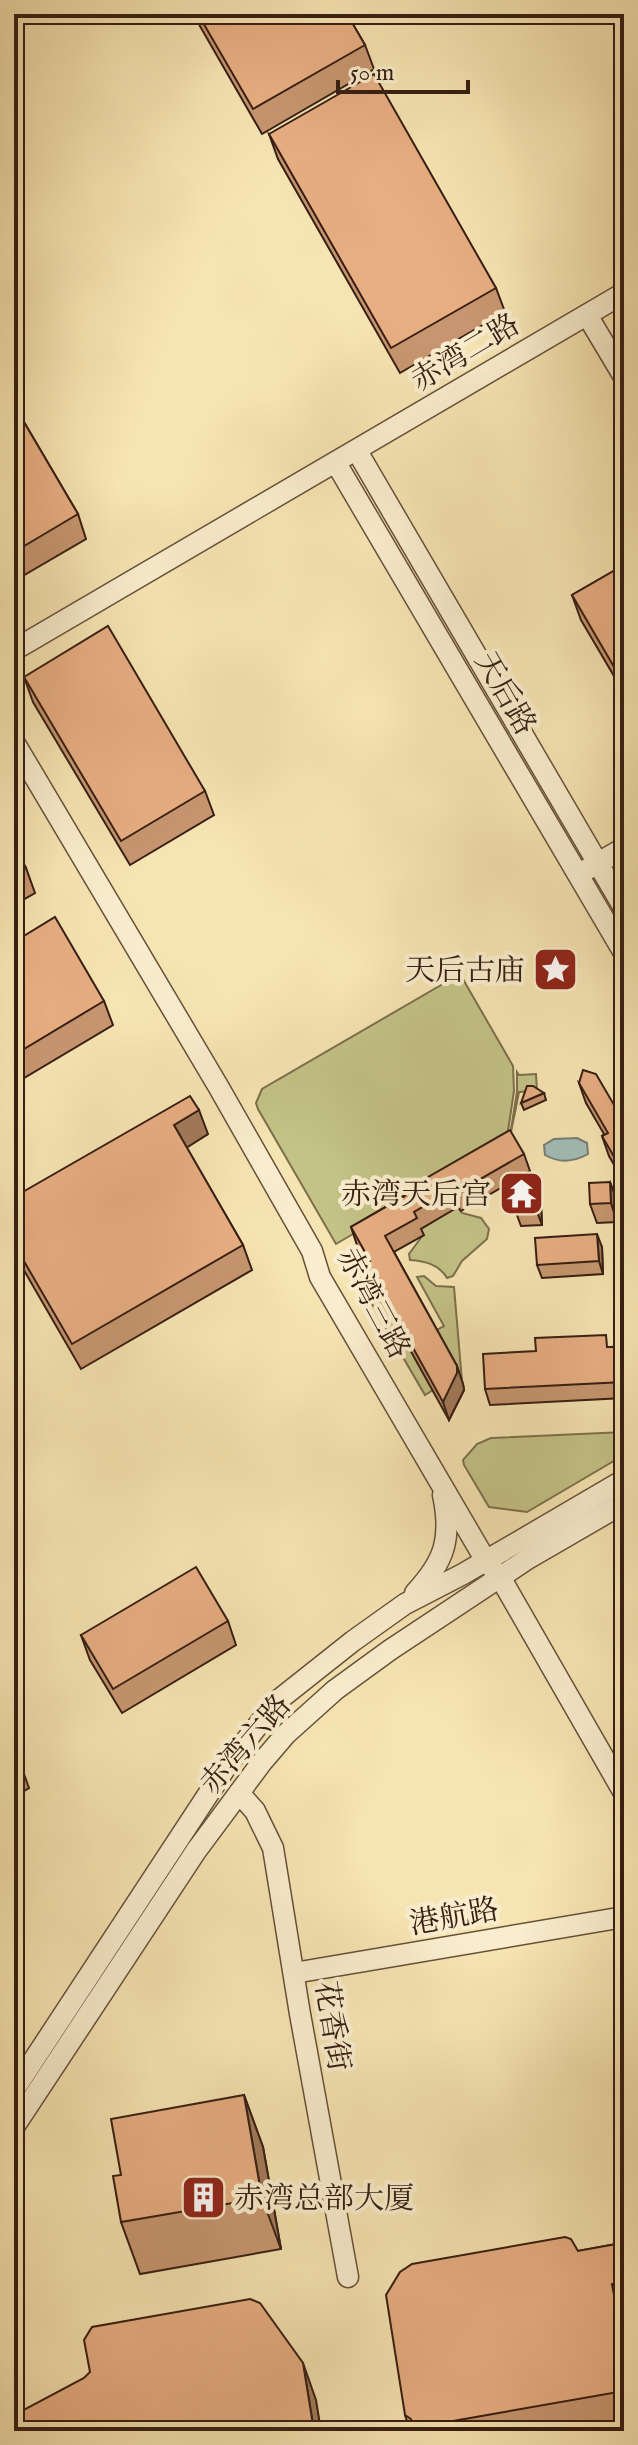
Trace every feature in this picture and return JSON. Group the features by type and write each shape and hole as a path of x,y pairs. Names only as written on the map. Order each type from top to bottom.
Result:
{"street":[{"name":"赤湾二路","path":"14,650 624,293"},
{"path":"587,315 624,377"},
{"name":"天后路","path":"357,451 624,908"},
{"name":"天后路","path":"336,463 624,953"},
{"path":"14,742 312,1251"},
{"path":"578,875 624,848"},
{"name":"赤湾三路","path":"312,1251 320,1277 439,1479 492,1557"},
{"name":"赤湾三路","path":"312,1251 332,1273 624,1793"},
{"path":"405,1604 428,1579 445,1549 447,1524 439,1479"},
{"name":"赤湾六路","path":"14,2090 228,1764 276,1702 405,1604 624,1480"},
{"name":"赤湾六路","path":"14,2127 21,2102 196,1851 286,1734 335,1690 390,1650 500,1577 624,1503"},
{"name":"花香街","path":"239,1793 255,1811 273,1848 348,2277"},
{"name":"港航路","path":"294,1973 624,1917"}],"shaded area":[{"path":"460,974 513,1066 514,1091 506,1144 336,1244 258,1109 256,1103 262,1089"},
{"path":"517,1072 519,1075 536,1074 537,1091 519,1092 509,1142 517,1092"},
{"path":"458,1207 462,1213 481,1218 489,1229 487,1239 462,1261 453,1276 447,1278 435,1266 410,1260 409,1254 423,1235 420,1229"},
{"path":"363,1255 433,1390 425,1395 348,1263"},
{"path":"424,1276 436,1286 454,1287 462,1381 435,1331 444,1326 417,1277"},
{"path":"624,1432 624,1455 527,1512 489,1507 463,1460 477,1444 491,1438"}],"water":[{"path":"577,1138 587,1143 588,1154 566,1160 545,1155 544,1145 554,1139"}],"building":[{"path":"198,14 347,14 365,45 253,109"},
{"path":"374,74 496,288 391,348 269,134"},
{"path":"14,405 78,514 14,552"},
{"path":"624,565 624,684 572,595"},
{"path":"108,626 205,791 121,841 24,677"},
{"path":"14,847 26,868 14,876"},
{"path":"55,917 104,1001 14,1055 14,942"},
{"path":"583,1070 596,1074 624,1122 624,1174 602,1136 608,1133 579,1083"},
{"path":"527,1086 533,1086 544,1093 521,1103"},
{"path":"190,1096 199,1110 174,1125 243,1245 72,1344 14,1244 14,1197"},
{"path":"510,1130 524,1154 454,1194 452,1190 414,1212 417,1218 385,1236 457,1366 457,1373 443,1402 366,1263 370,1261 351,1227 405,1196 402,1192"},
{"path":"610,1182 611,1203 590,1204 589,1183"},
{"path":"534,1185 535,1206 514,1207 513,1186"},
{"path":"597,1234 599,1261 537,1265 535,1238"},
{"path":"616,1273 624,1273 624,1324 617,1324"},
{"path":"606,1335 607,1347 624,1347 624,1382 485,1389 483,1354 536,1351 535,1338"},
{"path":"196,1567 228,1621 113,1689 81,1635"},
{"path":"14,1752 20,1763 14,1767"},
{"path":"244,2095 262,2198 121,2222 113,2176 121,2175 111,2119"},
{"path":"565,2237 571,2239 578,2251 622,2243 624,2268 620,2268 623,2282 612,2284 620,2328 624,2327 624,2391 413,2428 411,2419 405,2415 386,2295 400,2272 412,2264"},
{"path":"250,2299 260,2303 303,2363 314,2431 14,2431 14,2415 90,2372 84,2340 92,2327"}],"place":[{"name":"天后古庙","path":"556,970"},
{"name":"赤湾天后宫","path":"522,1194"},
{"name":"赤湾总部大厦","path":"203,2198"}]}
